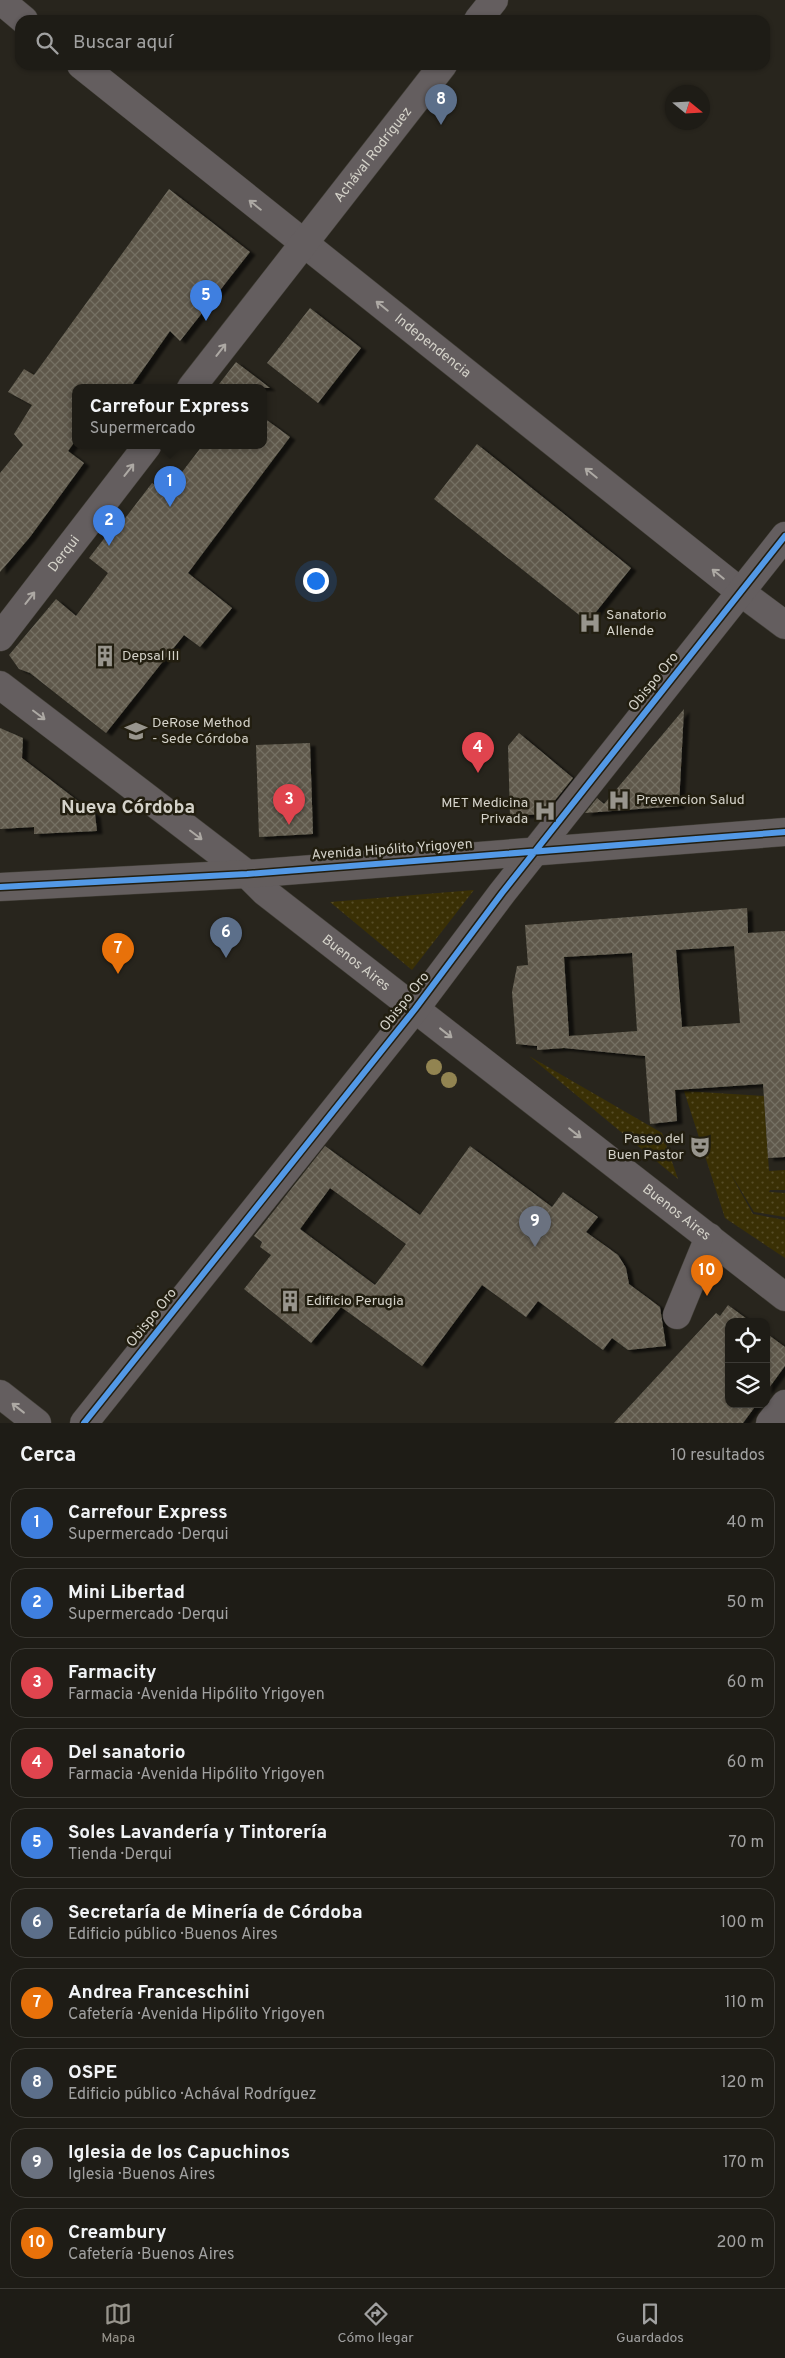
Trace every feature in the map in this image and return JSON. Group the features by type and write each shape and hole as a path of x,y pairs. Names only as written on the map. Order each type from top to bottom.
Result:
{"main road":[{"name":"Avenida Hipólito Yrigoyen","path":"0,887 247,874 785,832"}],"street":[{"path":"0,0 18,15"},
{"path":"482,15 494,0"},
{"name":"Independencia","path":"86,70 742,593 785,625"},
{"name":"Achával Rodríguez","path":"303,243 439,70"},
{"path":"194,384 303,243"},
{"name":"Derqui","path":"0,637 145,449"},
{"name":"Obispo Oro","path":"84,1423 415,1010 535,852 742,593 785,536"},
{"name":"Buenos Aires","path":"0,685 247,874 265,892 415,1010 785,1297"},
{"path":"676,1315 709,1237"},
{"path":"0,1394 37,1423"},
{"path":"770,1423 785,1404"}],"shaded area":[{"path":"474,890 412,970 330,902"},
{"path":"529,1056 662,1133 678,1179"},
{"path":"684,1091 764,1096 769,1171 785,1170 785,1190 770,1190 769,1192 785,1193 785,1217 754,1212 729,1171 753,1214 785,1220 785,1258 725,1218"}],"building":[{"path":"169,189 250,252 180,341 170,331 133,384 72,384 72,446 68,451 84,463 30,537 0,572 0,473 23,445 14,434 32,405 8,392 24,369 34,375"},
{"path":"310,308 361,348 318,403 267,363"},
{"path":"236,362 265,384 219,384"},
{"path":"267,420 290,437 188,573 232,608 200,647 184,635 106,733 30,673 19,669 9,655 56,599 76,616 108,573 89,558 120,518 123,521 152,483 166,493 200,449 267,449"},
{"path":"477,444 631,568 588,622 434,499"},
{"path":"684,709 679,806 585,813 597,798 604,804"},
{"path":"0,728 23,738 22,758 95,814 97,831 34,834 34,827 0,829"},
{"path":"519,733 573,778 544,814 510,816 508,746"},
{"path":"310,743 313,834 259,837 256,745"},
{"path":"747,908 748,933 785,931 785,1157 768,1158 763,1084 675,1090 677,1121 650,1124 645,1056 564,1048 537,1050 537,1046 516,1044 512,992 517,966 528,965 525,925","holes":["734,946 740,1023 682,1027 676,950","632,953 637,1031 569,1036 564,957"]},
{"path":"325,1146 420,1215 470,1146 552,1207 563,1192 598,1217 586,1232 618,1255 626,1268 629,1284 660,1307 666,1346 628,1350 612,1338 603,1350 538,1301 526,1317 482,1285 422,1366 341,1307 311,1343 244,1289 271,1255 260,1247 262,1242 254,1236","holes":["330,1188 406,1244 375,1285 300,1229"]},
{"path":"728,1305 746,1318 725,1318 725,1408 754,1408 743,1423 614,1423 716,1313 720,1316"},
{"path":"770,1336 785,1347 785,1366 770,1387"}],"cycle path":[{"path":"84,1423 415,1009 502,893 785,536"},
{"path":"0,887 247,874 785,832"}],"place":[{"name":"OSPE","path":"441,125"},
{"name":"Soles Lavandería y Tintorería","path":"206,321"},
{"name":"Carrefour Express","path":"170,507"},
{"name":"Mini Libertad","path":"109,546"},
{"name":"Sanatorio Allende","path":"590,623"},
{"name":"Depsal III","path":"105,656"},
{"name":"DeRose Method - Sede Córdoba","path":"136,731"},
{"name":"Del sanatorio","path":"478,773"},
{"name":"Prevencion Salud","path":"619,800"},
{"name":"MET Medicina Privada","path":"545,811"},
{"name":"Farmacity","path":"289,825"},
{"name":"Secretaría de Minería de Córdoba","path":"226,958"},
{"name":"Andrea Franceschini","path":"118,974"},
{"name":"Paseo del Buen Pastor","path":"700,1147"},
{"name":"Iglesia de los Capuchinos","path":"535,1247"},
{"name":"Creambury","path":"707,1296"},
{"name":"Edificio Perugia","path":"290,1301"}],"district":[{"name":"Nueva Córdoba","path":"128,808"}]}
